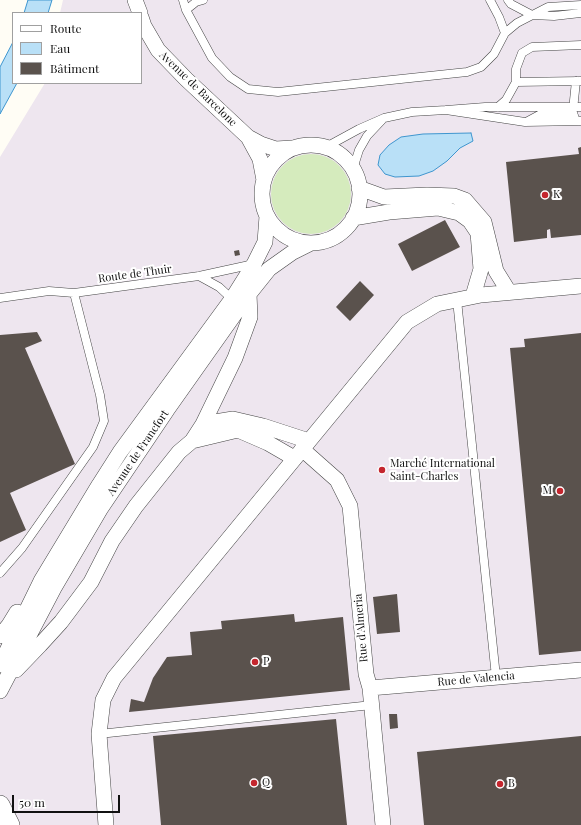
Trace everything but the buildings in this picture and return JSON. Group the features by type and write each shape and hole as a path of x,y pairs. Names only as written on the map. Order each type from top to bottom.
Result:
{"street":[{"path":"135,0 140,12"},
{"name":"Avenue de Barcelone","path":"142,20 158,50 186,79 248,137"},
{"path":"248,137 276,149 309,145 326,147 337,152 346,159 357,178 359,188 358,204 353,218 345,228 335,236 323,241 311,243 298,241 285,236 275,227 267,216 263,204 262,192 264,180 270,167 280,156 292,148"},
{"path":"248,137 260,159 264,180"},
{"path":"359,188 384,197 427,195 454,196 465,200 484,222 496,271 509,292"},
{"path":"353,218 389,212 438,208 459,212 470,221 478,233 481,269 473,296"},
{"name":"Avenue de Francfort","path":"0,665 42,581 99,485 120,452 232,300 254,264 265,242 267,216"},
{"name":"Avenue de Francfort","path":"3,686 54,588 101,508 249,294 269,269 293,252 311,243"},
{"path":"106,825 98,734 102,700 114,678 406,322 437,304 473,296 581,286"},
{"path":"3,686 61,622 91,582 112,541 136,506 179,452 192,441 203,424 235,358 250,317 249,294"},
{"path":"203,424 233,419 264,426 302,450"},
{"path":"192,441 238,430 268,443 302,450"},
{"name":"Rue d'Almeria","path":"302,450 337,480 350,506 366,674 370,688 372,705 383,825"},
{"path":"0,636 10,625 56,545 99,485"},
{"name":"Rue de Valencia","path":"370,688 581,670"},
{"path":"0,805 10,825"}],"lane":[{"path":"182,0 212,58 230,78 248,89 278,92 467,72 481,67 494,54 505,33 517,23 548,6 581,5"},
{"path":"186,10 196,2 203,0"},
{"path":"490,0 499,16 505,33"},
{"path":"508,0 512,4 532,15 554,16 581,12"},
{"path":"498,107 506,100 516,82 516,69 522,53 532,47 581,45"},
{"path":"516,82 578,81 577,114"},
{"path":"326,147 359,129 384,118 412,112 498,107 577,114"},
{"path":"446,110 525,122 541,114 577,114"},
{"path":"353,169 359,150 367,136 384,118"},
{"name":"Route de Thuir","path":"0,298 49,291 74,293 199,276 254,264"},
{"path":"199,276 219,287 232,300"},
{"path":"0,573 22,548 93,447 104,421 100,395 74,293"},
{"path":"457,300 496,677"},
{"path":"98,734 372,705"}],"shaded area":[{"path":"63,0 581,0 581,825 0,825 0,157 44,84 142,84 142,12 60,12"}],"green space":[{"path":"311,154 326,157 339,166 348,179 351,194 348,209 339,222 326,231 311,234 296,231 283,222 274,209 271,194 274,179 283,166 296,157"}],"water":[{"path":"28,0 52,0 48,12 24,12"},
{"path":"12,44 12,84 16,84 0,114 0,67"},
{"path":"471,133 473,141 460,148 447,161 433,171 419,176 395,177 385,174 378,165 380,155 389,145 401,137 423,134"}],"place":[{"name":"K","path":"545,195"},
{"name":"Marché International Saint-Charles","path":"382,470"},
{"name":"M","path":"560,491"},
{"name":"P","path":"255,662"},
{"name":"Q","path":"254,783"},
{"name":"B","path":"500,784"}]}
